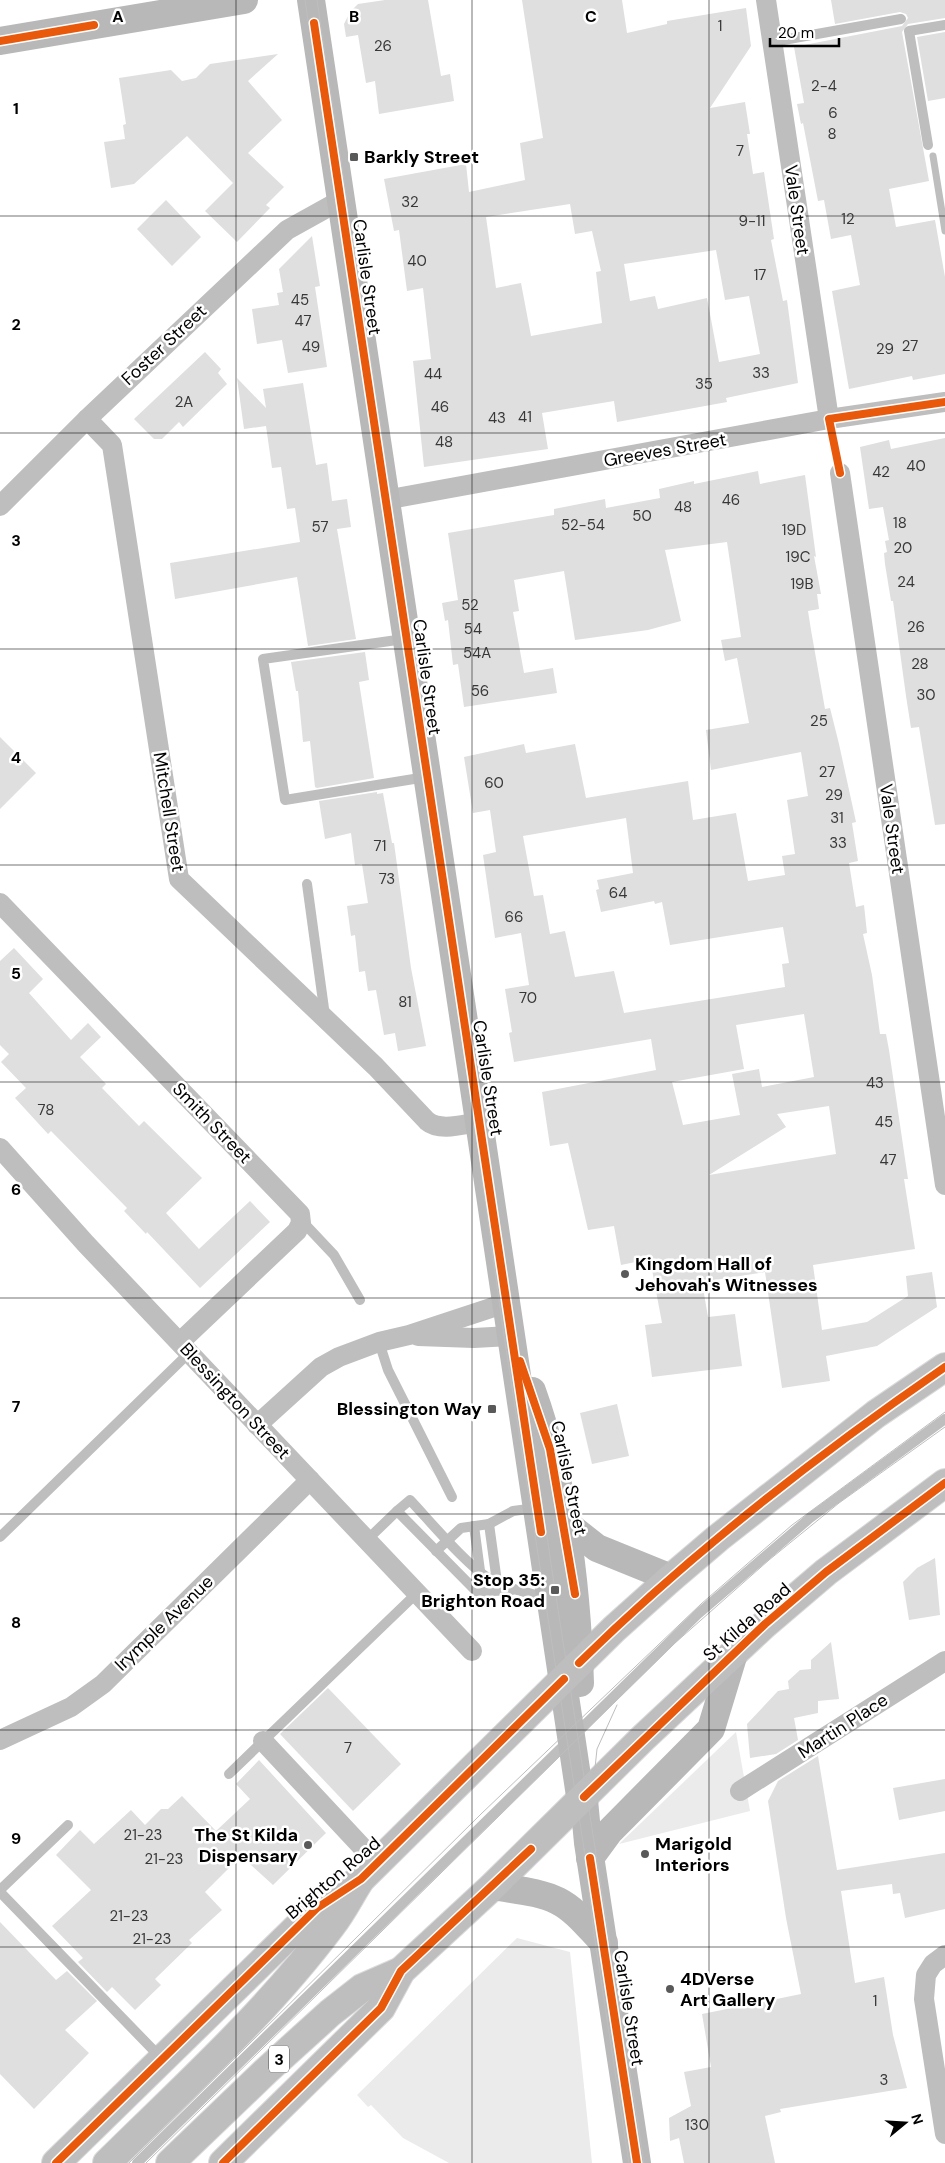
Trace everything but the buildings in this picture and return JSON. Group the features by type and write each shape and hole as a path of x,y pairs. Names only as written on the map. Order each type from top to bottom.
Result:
{"main road":[{"path":"0,41 188,5 244,0"},
{"name":"Carlisle Street","path":"311,0 536,1508 551,1599 571,1671"},
{"name":"Carlisle Street","path":"511,1336 545,1430 564,1522 577,1612 571,1671 583,1801 637,2163"},
{"path":"571,1671 671,1578 718,1538 876,1414 945,1367"},
{"name":"St Kilda Road","path":"583,1801 734,1650 826,1572 943,1490"},
{"path":"564,1522 597,1548 671,1578"},
{"path":"590,1858 609,1832 712,1729 734,1650"},
{"name":"Brighton Road","path":"56,2163 317,1908 369,1871 571,1671"},
{"name":"3","path":"170,2163 266,2071 362,1988 400,1971 583,1801"},
{"name":"Brighton Road","path":"106,2163 207,2064 272,1996 333,1924 369,1871"},
{"path":"493,1886 536,1893 557,1900 577,1916 604,1943"},
{"path":"223,2163 353,2038 381,2008 400,1971"},
{"path":"206,2015 272,1996"},
{"path":"266,2071 292,2095"}],"street":[{"name":"Vale Street","path":"766,0 829,419"},
{"name":"Foster Street","path":"0,506 87,419 287,230 341,200"},
{"name":"Greeves Street","path":"386,500 829,419 945,402"},
{"name":"Mitchell Street","path":"87,419 112,445 179,879 326,1019 432,1126 479,1122"},
{"name":"Vale Street","path":"840,473 945,1185"},
{"name":"Smith Street","path":"0,903 294,1208 301,1219"},
{"name":"Blessington Street","path":"0,1148 86,1244 472,1652"},
{"path":"185,1347 297,1231 301,1219"},
{"path":"257,1425 321,1366 338,1357 379,1342 409,1336 506,1303"},
{"path":"409,1336 474,1338 511,1336"},
{"name":"Irymple Avenue","path":"0,1740 71,1707 102,1684 310,1480"},
{"name":"Martin Place","path":"740,1791 945,1661"},
{"path":"263,1741 369,1871"},
{"path":"945,1956 932,1964 926,1975 924,1985 924,1999 939,2050 945,2134"}],"lane":[{"path":"772,42 901,19"},
{"path":"928,145 909,31 945,25"},
{"path":"406,638 263,659 285,800 427,776"},
{"path":"307,884 326,1019"},
{"path":"301,1219 334,1256 360,1300"},
{"path":"379,1342 388,1370 452,1497"},
{"path":"0,1537 185,1347"},
{"path":"137,2163 698,1614 755,1563 818,1512 945,1419"},
{"path":"367,1540 410,1500 480,1571 512,1590 551,1599"},
{"path":"436,1551 460,1528 489,1524 513,1511 536,1508"},
{"path":"397,1511 477,1592 512,1590"},
{"path":"489,1524 497,1582"},
{"path":"474,1526 480,1571"},
{"path":"229,1774 417,1593"},
{"path":"68,1825 0,1891 162,2059"}],"shaded area":[{"path":"736,1732 750,1811 619,1844"},
{"path":"517,1938 570,1952 592,2163 449,2163 403,2138 371,2105 368,2107 357,2095"}],"waterway":[{"path":"933,156 945,231"}],"tram line":[{"path":"305,0 474,1122 504,1336 585,1855"},
{"path":"317,0 555,1590 644,2163"},
{"path":"129,2163 481,1814 701,1604 792,1525 945,1412"},
{"path":"146,2163 675,1643 769,1560 839,1503 945,1427"},
{"path":"592,1796 597,1749 617,1705"},
{"path":"584,1848 594,1934 629,2163"}],"cycle path":[{"path":"314,23 541,1532"},
{"path":"0,41 94,25"},
{"path":"840,473 829,419 945,402"},
{"path":"520,1361 550,1449 575,1594"},
{"path":"579,1663 710,1544 849,1435 945,1367"},
{"path":"584,1797 765,1624 826,1572 945,1483"},
{"path":"56,2163 317,1908 361,1879 564,1679"},
{"path":"223,2163 381,2008 401,1971 531,1849"},
{"path":"590,1858 637,2163"}],"place":[{"name":"Barkly Street","path":"354,157"},
{"name":"Kingdom Hall of Jehovah's Witnesses","path":"625,1274"},
{"name":"Blessington Way","path":"492,1409"},
{"name":"Stop 35: Brighton Road","path":"555,1590"},
{"name":"The St Kilda Dispensary","path":"308,1845"},
{"name":"Marigold Interiors","path":"645,1854"},
{"name":"4DVerse Art Gallery","path":"670,1989"}]}
